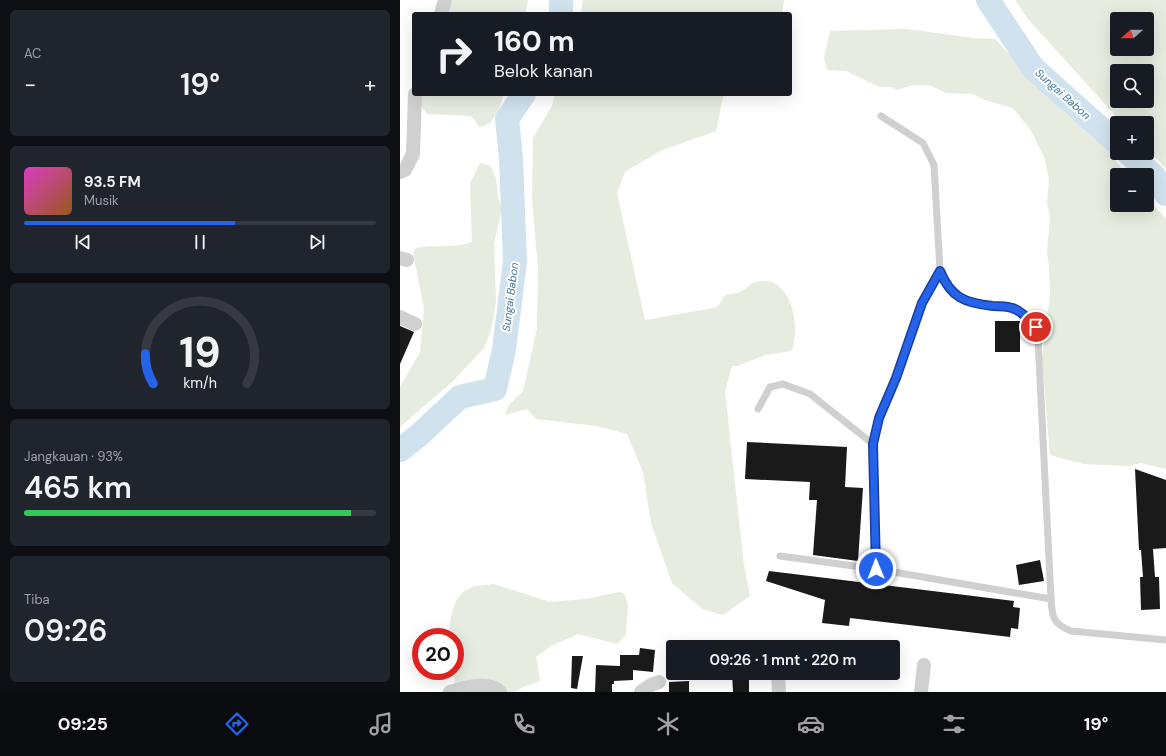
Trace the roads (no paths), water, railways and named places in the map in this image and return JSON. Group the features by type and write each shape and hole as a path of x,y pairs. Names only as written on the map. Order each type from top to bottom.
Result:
{"street":[{"path":"441,12 445,0"},
{"path":"400,172 405,170 413,154 415,96"},
{"path":"400,317 415,324"},
{"path":"921,692 924,665"},
{"path":"778,680 779,692"},
{"path":"641,692 651,685 659,682"},
{"path":"450,692 486,686 497,689 500,692"}],"lane":[{"path":"880,116 923,143 934,165 940,271 950,291 973,304 1013,308 1027,318 1036,327 1038,339 1051,599 1054,620 1061,627 1071,631 1166,640"},
{"path":"876,569 873,444 879,418 896,378 922,303 940,271"},
{"path":"758,409 770,387 783,384 810,394 873,444"},
{"path":"780,556 876,569 1051,599"}],"waterway":[{"name":"Sungai Babon","path":"561,0 561,12"},
{"name":"Sungai Babon","path":"988,0 1033,68 1110,137"},
{"name":"Sungai Babon","path":"400,450 418,436 460,397 495,389 504,350 515,261 511,158 507,119 523,96"},
{"name":"Sungai Babon","path":"1136,160 1154,176 1166,194"}]}
